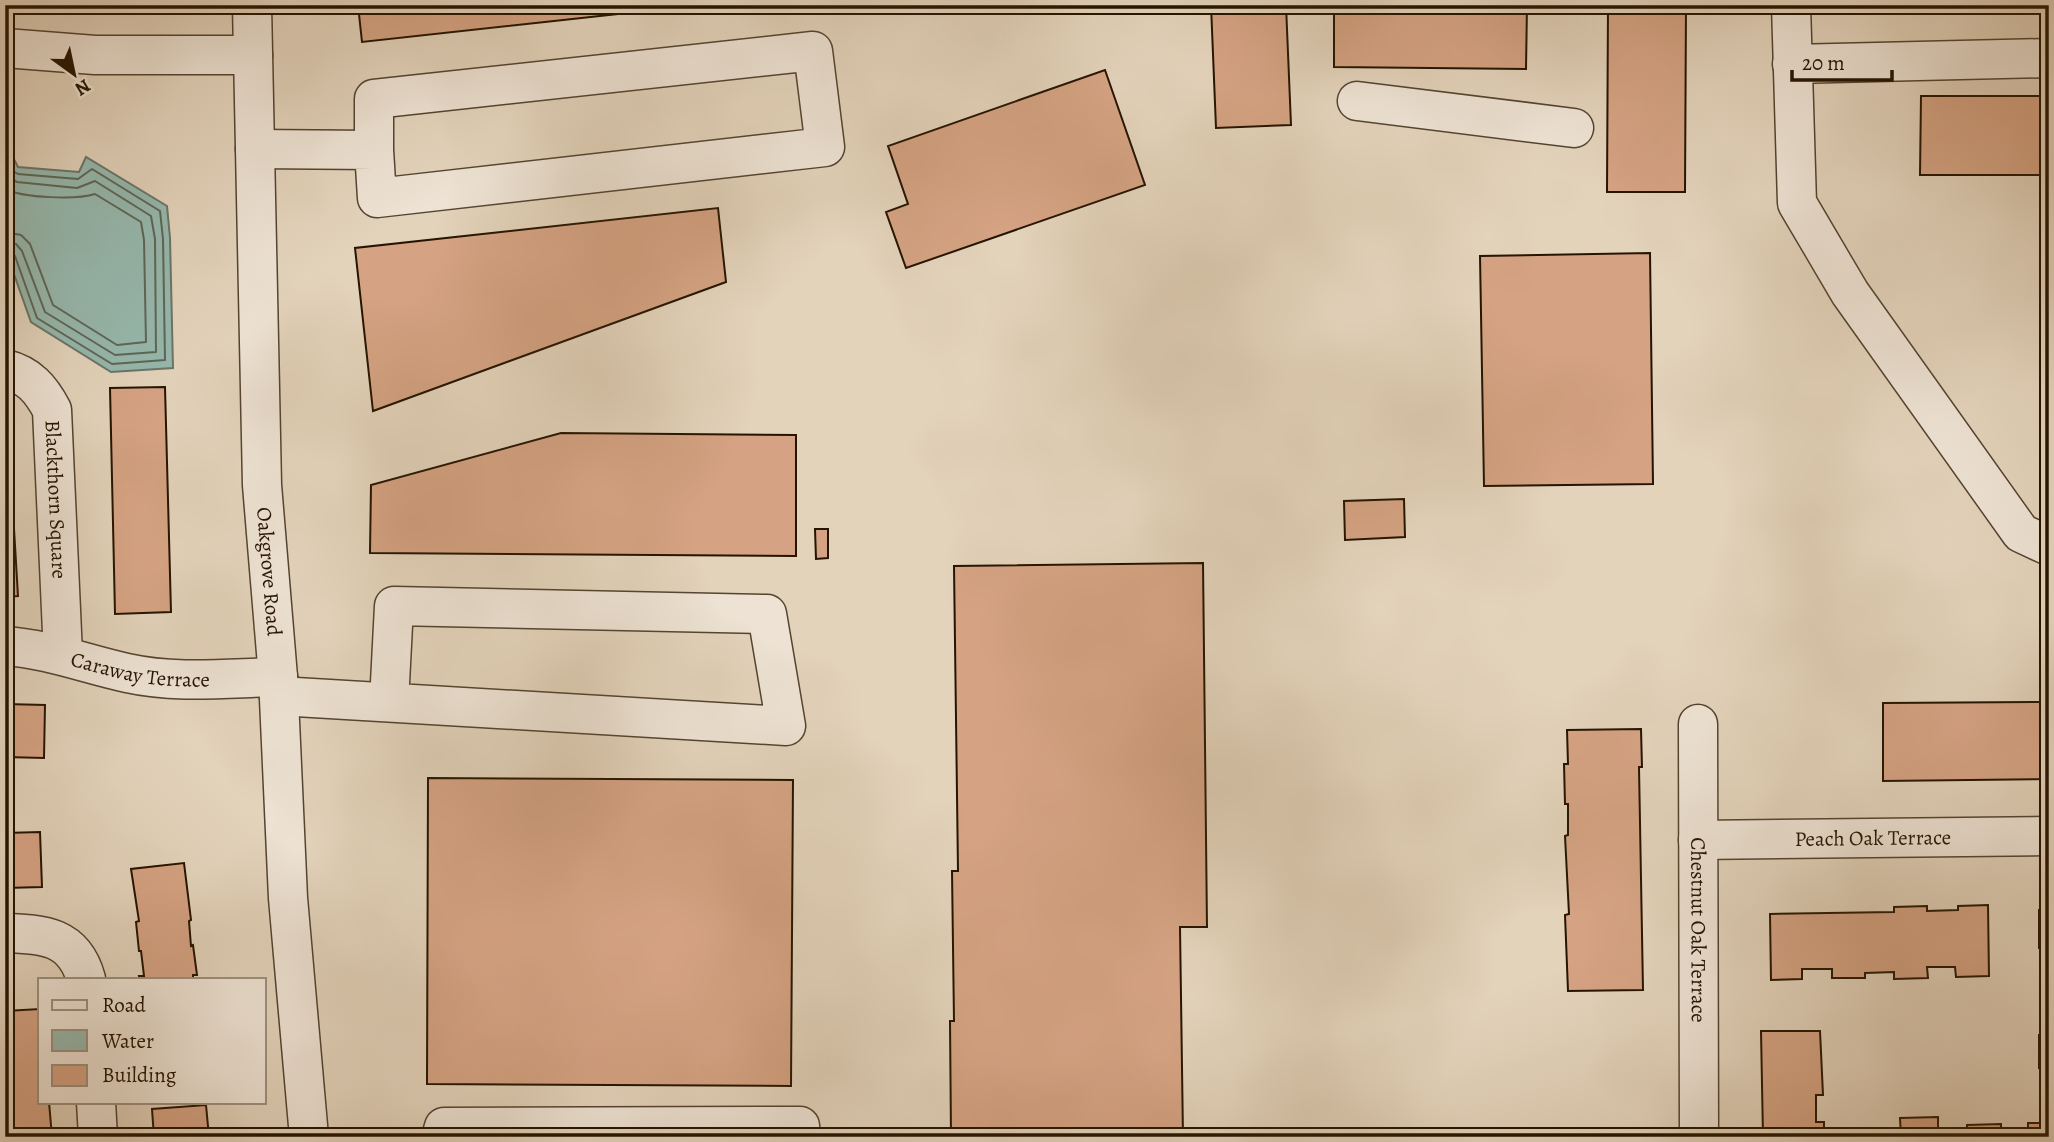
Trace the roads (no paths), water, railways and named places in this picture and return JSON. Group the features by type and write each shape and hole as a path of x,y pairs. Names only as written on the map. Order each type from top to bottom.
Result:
{"street":[{"name":"Oakgrove Road","path":"252,5 262,485 279,686 288,898 309,1137"},
{"path":"1791,5 1797,203 1850,293 2021,533 2049,546"},
{"path":"5,48 95,55 253,54"},
{"path":"813,51 825,147 376,198 373,150 374,99 813,51"},
{"path":"1792,64 2049,58"},
{"path":"1357,101 1574,128"},
{"path":"255,149 373,150"},
{"name":"Blackthorn Square","path":"5,369 25,376 42,391 52,410 63,655"},
{"name":"Caraway Terrace","path":"5,646 63,655 128,673 184,680 279,686 389,702 786,726 767,614 394,606 389,702"},
{"name":"Chestnut Oak Terrace","path":"1698,724 1699,1137"},
{"name":"Peach Oak Terrace","path":"1698,840 2049,836"},
{"path":"5,933 41,934 60,942 77,957 86,978"},
{"path":"96,1104 98,1137"},
{"path":"441,1137 444,1127 800,1126 801,1137"}],"water":[{"path":"5,142 18,167 79,172 86,157 167,206 173,368 111,372 31,322 5,249"}]}
